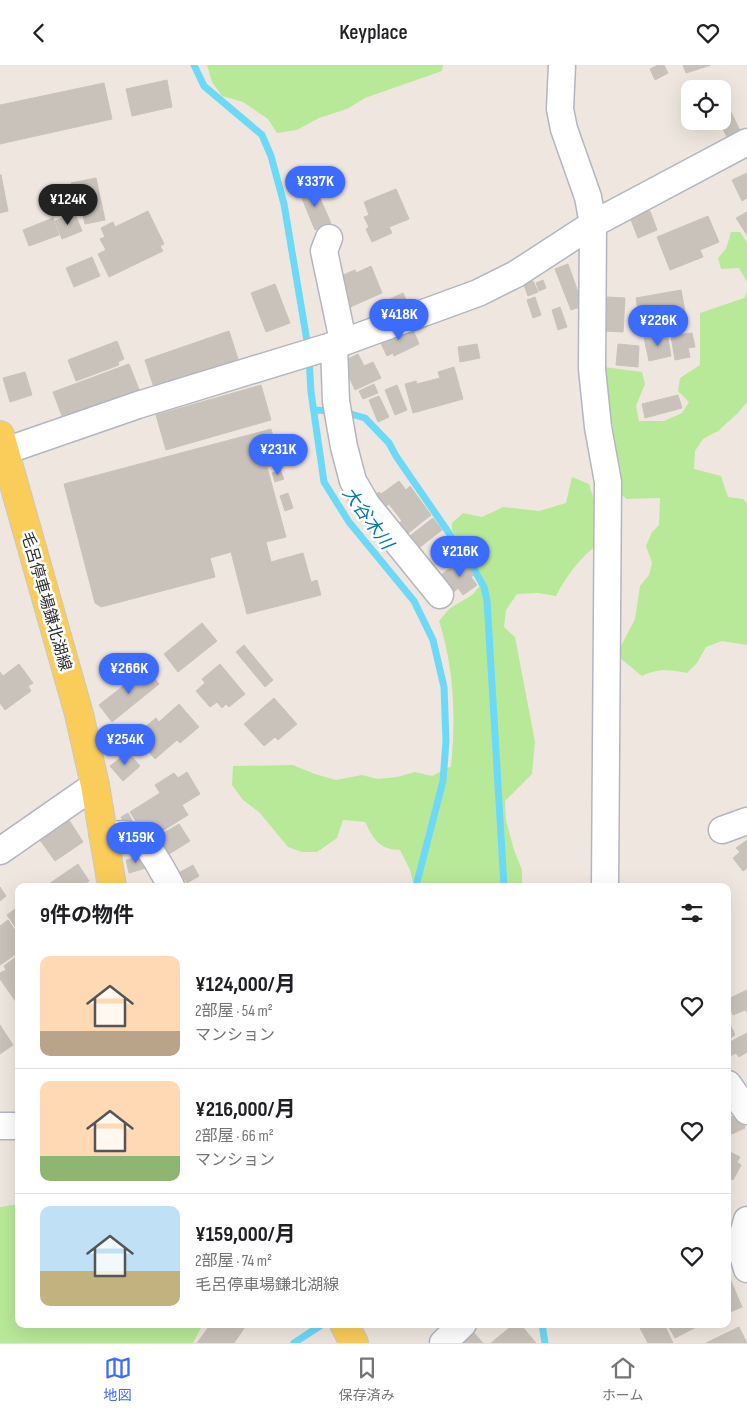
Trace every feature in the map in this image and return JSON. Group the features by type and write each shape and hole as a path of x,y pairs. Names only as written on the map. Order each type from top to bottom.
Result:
{"main road":[{"name":"毛呂停車場鎌北湖線","path":"2,443 79,713 95,785 111,883"},
{"path":"346,1328 354,1343"}],"street":[{"path":"562,65 560,109 564,129 588,197 593,224 592,369 598,427 608,482 605,883"},
{"path":"2,443 138,405 333,346 478,293 516,274 593,224 747,142"},
{"path":"329,238 324,251 342,336 333,346 336,401 352,481 367,505 440,595"},
{"path":"0,851 95,785"},
{"path":"722,830 747,821"},
{"path":"103,835 127,835 138,838 152,855 169,883"},
{"path":"731,1088 747,1111"},
{"path":"0,1126 15,1126"},
{"path":"738,1252 747,1220"},
{"path":"443,1343 459,1328"}],"green space":[{"path":"207,65 443,65 442,71 365,98 347,109 319,118 297,130 277,133 268,119 243,102 222,96 212,82"},
{"path":"731,232 740,232 747,242 747,282 739,268 721,269 718,258 726,249"},
{"path":"747,292 747,402 718,431 703,439 695,451 694,469 721,476 728,497 743,499 747,503 747,645 722,641 706,647 697,663 687,673 664,670 642,676 620,658 621,646 635,619 640,586 649,575 652,563 646,546 652,532 659,525 660,498 627,499 617,492 621,474 611,437 613,425 604,402 604,367 642,372 645,384 636,406 639,421 664,421 682,413 689,402 678,391 680,378 700,365 700,313 744,298"},
{"path":"572,477 589,484 599,516 598,544 574,568 556,596 538,593 517,594 506,610 504,627 515,637 535,742 532,774 505,801 506,820 514,850 522,870 522,883 413,883 410,870 400,850 382,846 371,834 365,822 343,820 337,838 317,852 302,852 288,847 259,812 243,800 232,785 233,766 293,765 336,780 362,775 378,779 397,777 415,772 432,776 451,766 453,711 451,675 439,621 449,609 472,595 484,581 452,530 452,523 463,513 482,517 503,507 539,511 566,503"},
{"path":"15,1205 15,1328 201,1328 193,1343 0,1343 0,1207"}],"building":[{"path":"658,65 664,65 668,73 655,80 650,69"},
{"path":"683,65 711,65 686,73"},
{"path":"167,80 172,107 132,116 126,89"},
{"path":"104,83 112,119 0,144 0,105"},
{"path":"731,112 744,139 731,145 724,130 731,130"},
{"path":"747,173 747,198 742,201 732,180"},
{"path":"0,175 8,211 0,213"},
{"path":"96,178 105,220 85,224 79,198 75,199 71,183"},
{"path":"314,185 331,223 315,230 299,191"},
{"path":"396,189 409,219 389,227 392,233 372,242 366,229 369,227 364,217 369,215 364,202"},
{"path":"643,206 645,212 650,211 657,230 638,238 628,212"},
{"path":"148,211 164,244 160,246 163,251 109,277 98,254 106,250 100,239 105,237 101,228 113,222 115,227"},
{"path":"747,212 747,235 736,218"},
{"path":"75,214 82,231 62,239 55,221"},
{"path":"708,216 719,242 700,250 703,257 670,270 657,237"},
{"path":"53,218 59,235 29,246 23,230"},
{"path":"92,257 100,276 74,287 66,268"},
{"path":"568,264 583,306 571,310 555,269"},
{"path":"371,266 382,293 348,308 336,278 355,270 356,273"},
{"path":"543,280 546,288 539,291 536,283"},
{"path":"533,281 538,292 528,296 524,285"},
{"path":"275,284 290,323 266,332 251,293"},
{"path":"681,290 687,323 641,330 636,298"},
{"path":"403,293 410,308 388,318 381,303"},
{"path":"535,297 541,315 533,318 527,300"},
{"path":"607,297 625,298 623,332 604,331"},
{"path":"560,307 567,327 558,330 552,310"},
{"path":"411,325 419,344 394,356 393,353 387,356 379,339"},
{"path":"229,331 239,362 155,391 145,360"},
{"path":"667,333 671,356 649,361 644,338"},
{"path":"692,333 695,347 688,348 690,357 675,360 671,336"},
{"path":"117,341 124,359 118,362 119,365 76,381 68,360"},
{"path":"477,344 480,358 460,362 458,347"},
{"path":"618,344 639,346 638,367 616,365"},
{"path":"358,354 364,366 373,362 381,378 355,390 344,361"},
{"path":"129,364 142,397 75,422 71,413 62,416 53,392"},
{"path":"454,367 463,399 413,413 405,384 416,381 417,384 440,378 438,372"},
{"path":"25,372 32,395 10,402 3,378"},
{"path":"374,384 378,393 363,399 359,391"},
{"path":"261,385 271,420 166,450 156,415"},
{"path":"397,385 407,410 395,415 385,390"},
{"path":"678,395 682,408 645,418 642,404"},
{"path":"379,396 389,417 378,422 369,400"},
{"path":"271,429 280,463 267,467 286,537 266,542 271,562 303,553 311,582 317,580 321,595 247,614 231,552 210,558 215,577 101,607 95,603 64,484"},
{"path":"280,470 284,479 275,482 272,473"},
{"path":"399,481 406,490 410,486 431,515 407,534 399,523 402,521 389,504 382,509 373,497 379,492 381,494"},
{"path":"288,493 293,508 285,511 280,496"},
{"path":"433,518 442,530 415,551 406,539"},
{"path":"462,559 474,575 471,577 477,585 463,595 458,588 454,592 441,575"},
{"path":"202,623 217,641 178,672 164,654"},
{"path":"244,645 273,680 265,687 236,652"},
{"path":"19,664 33,683 28,686 31,691 5,710 0,703 0,672 3,676"},
{"path":"220,664 245,694 229,707 226,704 222,708 217,702 210,707 196,691 205,683 202,679"},
{"path":"146,668 159,684 112,722 99,705"},
{"path":"274,698 297,724 278,740 275,737 264,746 244,724"},
{"path":"179,704 199,727 180,743 177,740 155,759 138,739 148,731 145,727 156,718 159,722"},
{"path":"128,752 140,766 123,781 110,766"},
{"path":"187,772 200,794 182,805 188,815 148,840 130,812 160,793 155,785 174,773 178,778"},
{"path":"128,813 135,826 128,830 121,817"},
{"path":"69,820 83,842 55,861 40,840"},
{"path":"179,824 190,841 161,859 153,846 163,840 160,835"},
{"path":"747,840 747,868 743,871 733,858 740,852 736,848"},
{"path":"143,856 146,868 129,873 126,860"},
{"path":"78,864 89,881 86,883 50,883"},
{"path":"193,865 199,876 187,883 180,872"},
{"path":"0,887 6,896 0,901"},
{"path":"15,909 15,926 7,915"},
{"path":"8,920 15,930 15,955 0,965 0,926"},
{"path":"15,958 15,1000 0,979 0,973 6,970 4,966"},
{"path":"747,990 747,1012 745,1010 733,1015 731,998"},
{"path":"0,1025 13,1045 0,1054"},
{"path":"731,1026 735,1035 731,1037"},
{"path":"747,1033 747,1052 739,1057 736,1053 731,1056 731,1041"},
{"path":"738,1113 745,1128 732,1134 731,1117"},
{"path":"731,1152 740,1157 737,1162 741,1165 733,1180 731,1179"},
{"path":"731,1281 742,1307 731,1312"},
{"path":"739,1327 747,1343 706,1343"},
{"path":"208,1328 244,1328 234,1343 197,1343"},
{"path":"509,1328 523,1328 536,1343 491,1343"},
{"path":"640,1328 666,1328 673,1343 648,1343"},
{"path":"669,1328 694,1328 675,1338"},
{"path":"473,1332 483,1343 462,1343 462,1342"}],"waterway":[{"name":"大谷木川","path":"194,65 204,86 262,135 271,156 284,204 308,347"},
{"name":"大谷木川","path":"309,358 311,392 324,482 349,522 414,601 433,640 444,687 446,741 443,781 417,883"},
{"path":"314,410 333,411"},
{"path":"344,412 365,418 389,443 484,587 487,600 504,883"},
{"name":"大谷木川","path":"294,1343 317,1328"},
{"path":"543,1328 545,1343"}]}
